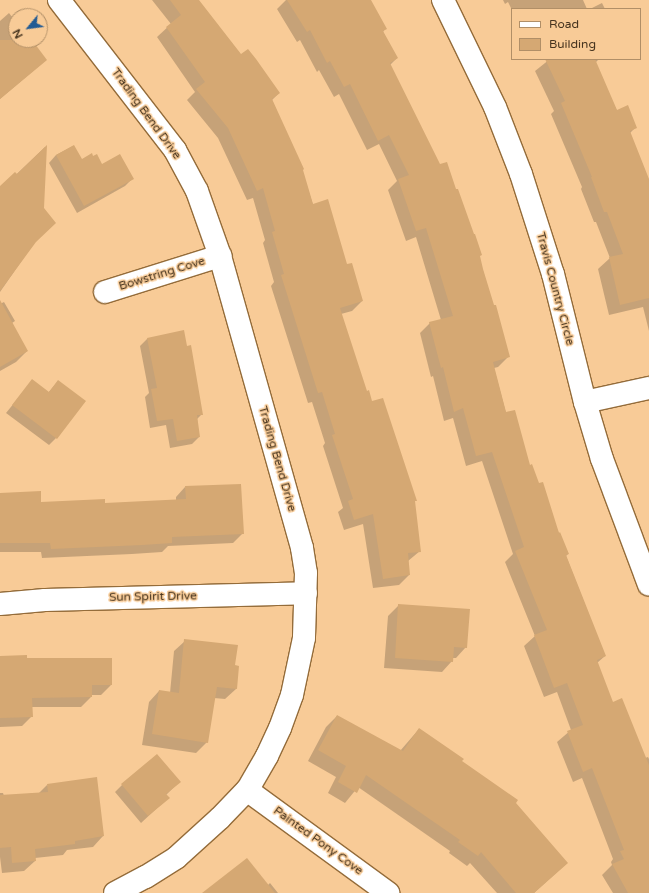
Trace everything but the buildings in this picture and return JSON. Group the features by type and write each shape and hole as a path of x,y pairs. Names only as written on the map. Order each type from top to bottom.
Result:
{"street":[{"name":"Trading Bend Drive","path":"59,0 175,150 197,190 220,256 302,548 306,573 304,638 292,695 280,728 267,756 247,790 220,818 176,858 145,878 115,893"},
{"name":"Travis Country Circle","path":"443,0 495,107 521,174 553,274 584,402 602,459 649,586"},
{"name":"Bowstring Cove","path":"105,292 220,256"},
{"path":"584,402 649,388"},
{"name":"Sun Spirit Drive","path":"0,604 45,600 306,592"},
{"name":"Painted Pony Cove","path":"247,790 388,893"}]}
